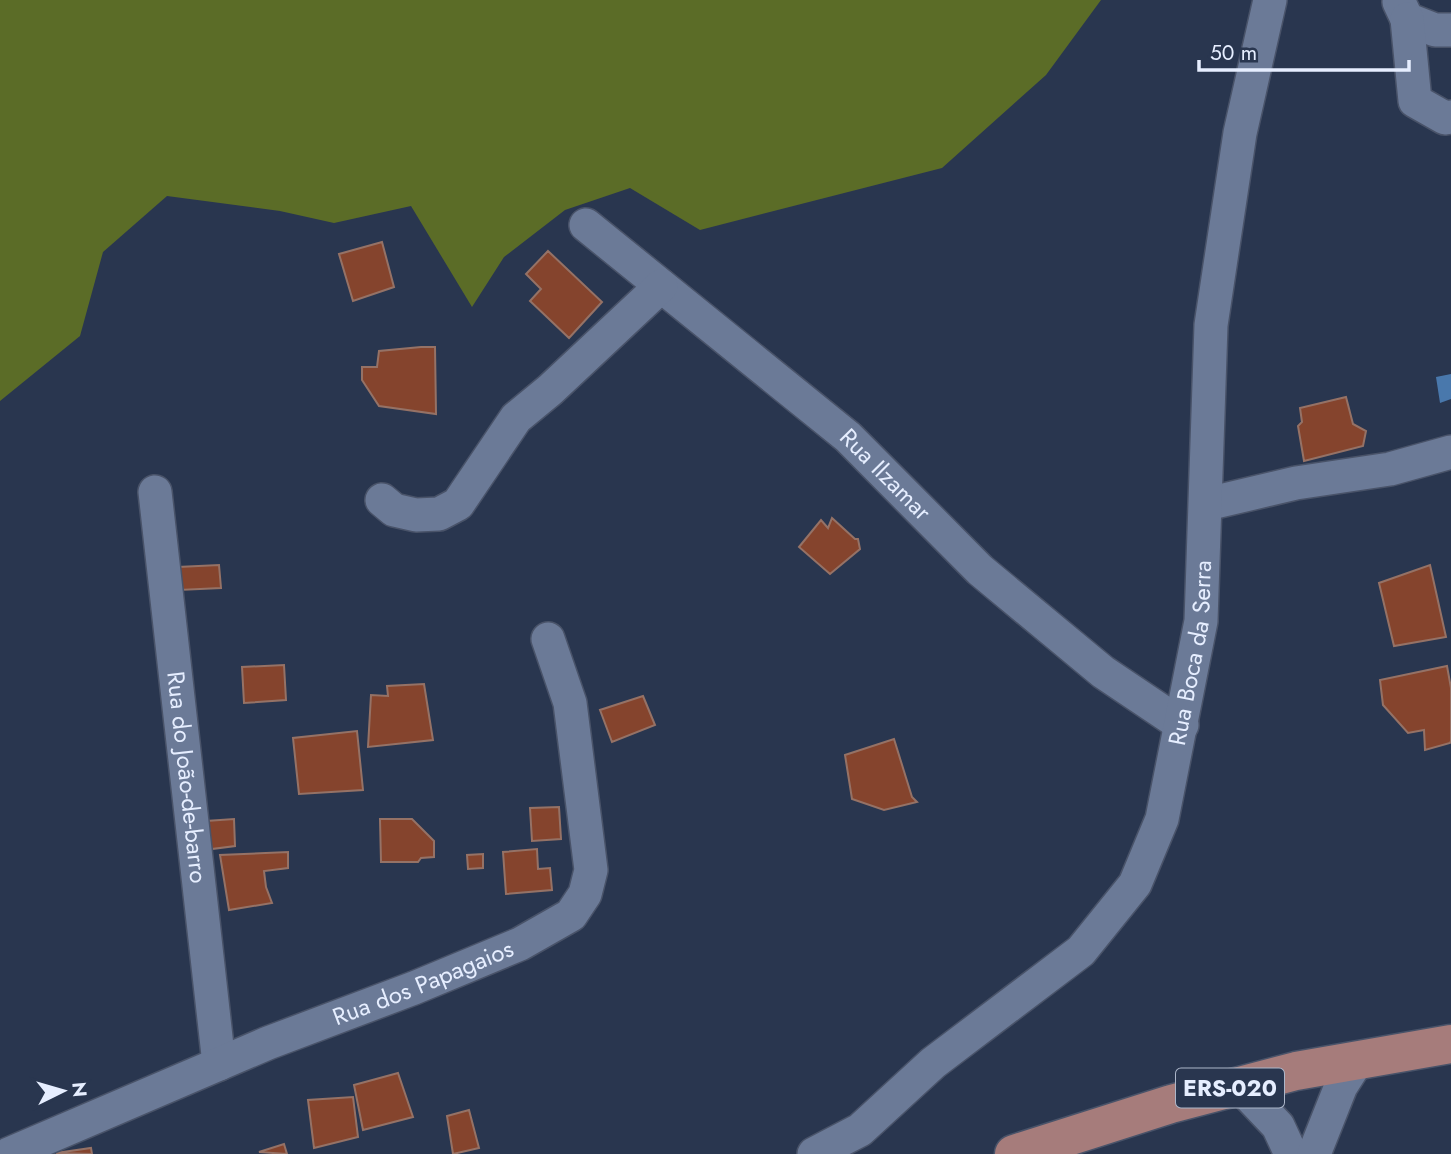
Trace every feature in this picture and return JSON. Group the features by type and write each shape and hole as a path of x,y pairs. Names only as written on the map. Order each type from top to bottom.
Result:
{"main road":[{"name":"ERS-020","path":"1014,1154 1171,1104 1296,1071 1451,1044"}],"street":[{"name":"Rua Boca da Serra","path":"814,1154 860,1130 933,1063 1081,951 1135,884 1162,819 1202,621 1211,326 1240,132 1270,0"},
{"path":"1402,10 1435,30 1451,30"},
{"path":"1402,10 1415,101 1445,118 1451,117"},
{"name":"Rua Ilzamar","path":"586,225 849,437 1000,587 1102,672 1182,725"},
{"path":"382,500 394,510 416,515 439,514 458,503 516,418 550,390 661,286"},
{"path":"1207,504 1296,483 1390,469 1451,452"},
{"name":"Rua do João-de-barro","path":"155,492 219,1064"},
{"name":"Rua dos Papagaios","path":"9,1154 268,1043 414,989 520,944 571,915 585,894 591,870 570,703 548,639"},
{"path":"1314,1154 1341,1086 1357,1061"},
{"path":"1240,1086 1278,1126 1291,1154"}],"green space":[{"path":"0,0 1101,0 1046,75 942,168 700,230 630,188 565,210 504,257 472,307 411,206 334,223 280,211 167,196 103,252 80,336 0,401"}],"water":[{"path":"1451,374 1451,399 1440,403 1436,377"}],"building":[{"path":"382,242 394,287 353,301 339,254"},
{"path":"548,251 602,302 569,338 530,301 541,289 526,274"},
{"path":"435,347 436,414 379,406 362,380 362,367 377,367 379,351"},
{"path":"1346,397 1353,424 1366,431 1363,446 1304,461 1298,426 1302,422 1300,408"},
{"path":"832,518 858,539 860,549 830,574 799,547 821,520 828,528"},
{"path":"219,565 221,588 179,590 178,567"},
{"path":"1430,565 1446,637 1394,646 1379,583"},
{"path":"284,665 286,700 244,703 242,667"},
{"path":"1447,666 1451,688 1451,741 1425,750 1424,730 1408,733 1383,705 1380,680"},
{"path":"424,684 433,740 368,747 371,695 388,696 387,686"},
{"path":"643,696 655,725 612,742 600,710"},
{"path":"357,731 363,790 299,794 293,738"},
{"path":"894,739 912,797 917,802 884,810 852,799 845,755"},
{"path":"559,807 561,839 532,841 530,808"},
{"path":"234,819 235,846 204,850 206,821"},
{"path":"380,819 412,819 434,841 434,857 421,858 418,862 381,862"},
{"path":"537,849 538,869 550,868 552,890 506,894 503,852"},
{"path":"288,852 288,868 264,871 272,903 229,910 220,855"},
{"path":"483,854 483,868 468,869 467,855"},
{"path":"398,1073 413,1117 363,1130 354,1085"},
{"path":"353,1097 358,1137 314,1148 308,1100"},
{"path":"469,1110 479,1148 453,1154 447,1116"},
{"path":"284,1144 287,1154 259,1152"},
{"path":"91,1148 92,1154 56,1153"}]}
